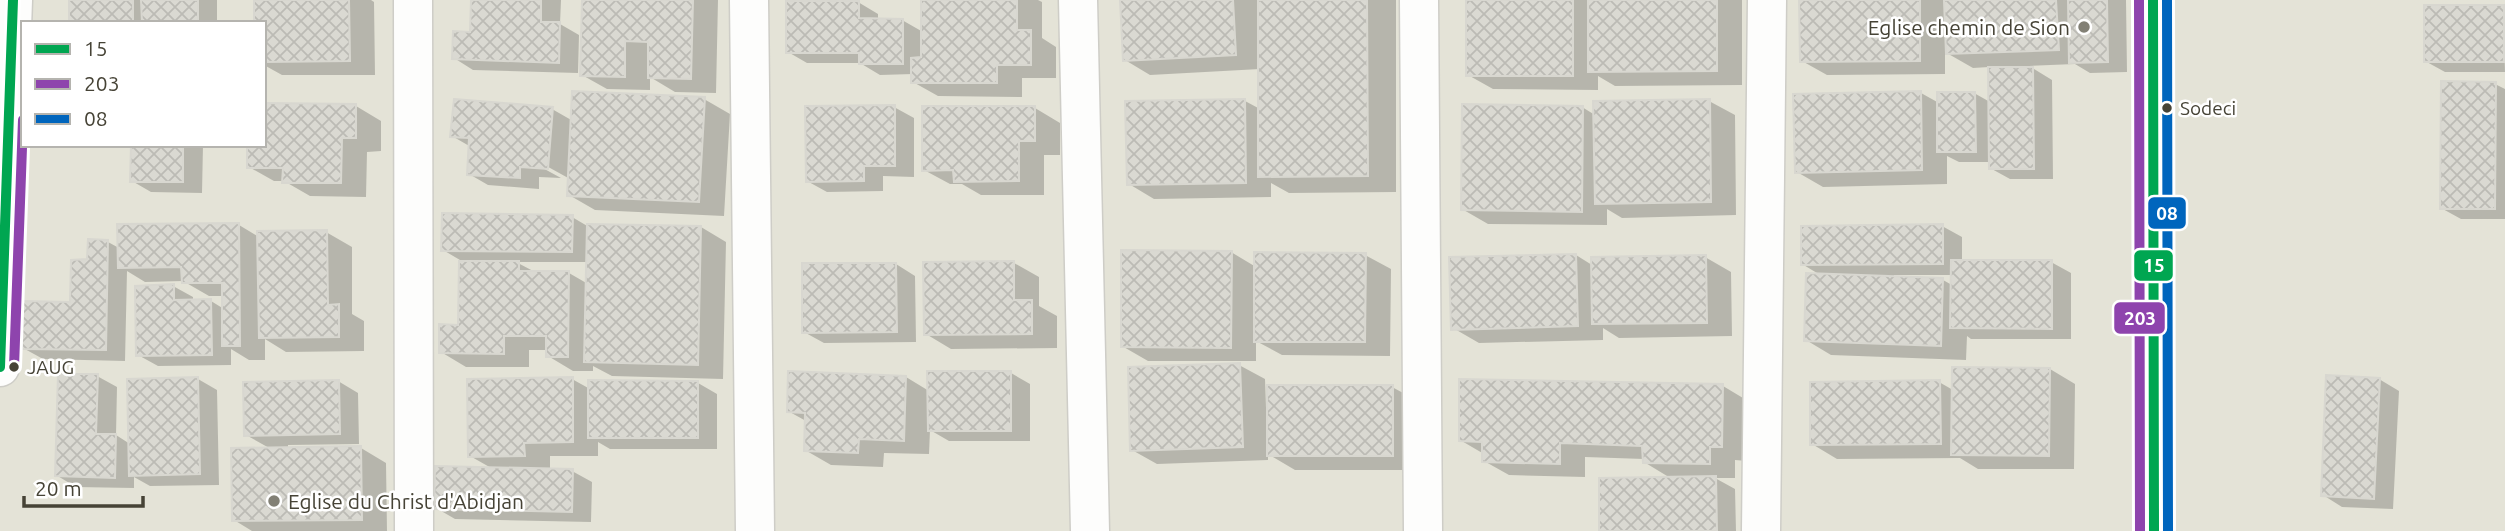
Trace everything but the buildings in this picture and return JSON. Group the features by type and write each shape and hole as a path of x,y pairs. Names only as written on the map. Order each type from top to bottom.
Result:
{"street":[{"path":"0,367 13,0"},
{"path":"413,0 414,531"},
{"path":"749,0 755,531"},
{"path":"1078,0 1090,531"},
{"path":"1419,0 1423,531"},
{"path":"1762,531 1767,0"},
{"path":"2153,0 2154,531"}],"shaded area":[{"path":"0,0 2505,0 2505,531 0,531"}],"transit line":[{"name":"15","path":"0,367 13,0"},
{"name":"203","path":"2139,0 2140,531"},
{"name":"15","path":"2153,0 2154,531"},
{"name":"08","path":"2167,0 2168,531"},
{"name":"203","path":"14,367 22,147"}],"place":[{"name":"Eglise chemin de Sion","path":"2084,27"},
{"name":"Sodeci","path":"2167,108"},
{"name":"JAUG","path":"14,367"},
{"name":"Eglise du Christ d'Abidjan","path":"274,501"}]}
